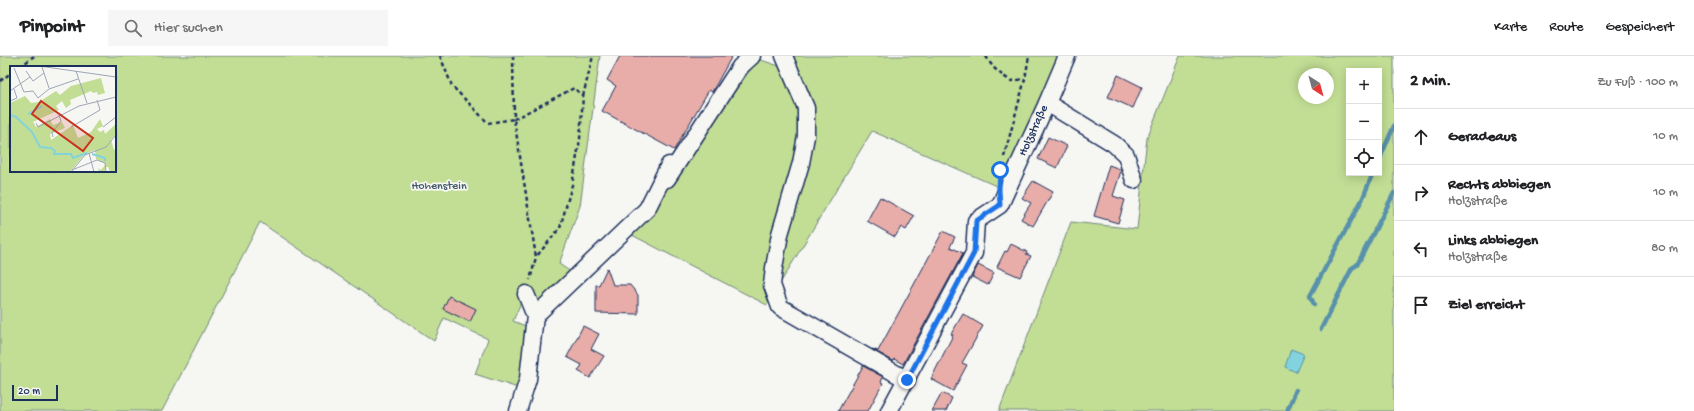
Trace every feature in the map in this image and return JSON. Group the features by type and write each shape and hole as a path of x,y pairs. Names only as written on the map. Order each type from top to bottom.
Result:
{"street":[{"path":"535,316 647,209 740,67 752,56"},
{"name":"Holzstraße","path":"889,411 974,253 976,221 1000,205 1067,56"},
{"path":"781,57 806,108 806,136 801,163 780,234 774,268 772,285 780,307 907,380"},
{"path":"1047,103 1114,144 1126,154 1134,180"},
{"path":"647,209 669,165"},
{"path":"518,411 528,379 535,316 526,294"}],"path":[{"path":"21,66 34,56"},
{"path":"440,56 452,86 488,123 514,119 574,88 583,96"},
{"path":"513,56 514,119 536,257 526,294"},
{"path":"536,257 560,228 572,185 580,140 583,96 593,56"},
{"path":"986,56 990,65 994,69 1011,81 1024,78"},
{"path":"1003,159 1029,56"},
{"path":"0,81 10,74"}],"green space":[{"name":"Hohenstein","path":"0,56 600,56 580,206 559,264 574,274 538,307 522,300 513,321 528,327 521,389 475,374 488,339 444,318 434,341 260,222 162,411 0,411"},
{"path":"788,56 1066,56 1012,193 872,131 767,305 630,234 649,211 758,59 785,68"},
{"path":"1180,56 1394,56 1394,411 999,411 1071,222 1137,229 1147,138"}],"water":[{"path":"1291,349 1304,354 1296,372 1285,367"}],"building":[{"path":"620,56 732,56 712,92 709,90 674,150 602,111 616,86 607,80"},
{"path":"1118,75 1142,87 1133,108 1108,97"},
{"path":"1048,137 1067,146 1057,168 1038,159"},
{"path":"1109,165 1120,169 1121,171 1113,196 1125,200 1118,223 1094,216"},
{"path":"1033,181 1053,192 1033,226 1021,219 1031,203 1022,198"},
{"path":"880,197 914,216 906,230 901,227 895,237 867,221"},
{"path":"943,231 955,237 950,247 963,253 903,364 894,359 893,361 872,349 878,351"},
{"path":"1011,244 1027,252 1026,254 1031,256 1020,277 997,267 1005,251 1007,252"},
{"path":"978,265 994,273 988,285 972,277"},
{"path":"607,268 613,285 630,285 638,295 638,314 596,313 596,285 599,285"},
{"path":"449,296 476,309 470,322 443,309"},
{"path":"963,314 983,326 962,363 967,365 953,391 931,379 953,335 951,334"},
{"path":"583,326 599,334 591,349 604,356 590,378 578,371 582,365 567,357"},
{"path":"863,366 883,377 881,382 883,383 868,411 838,411"},
{"path":"942,393 952,398 946,411 932,411"}],"waterway":[{"path":"1382,153 1394,126"},
{"path":"1314,304 1310,296 1362,200 1372,176"},
{"path":"1321,329 1352,268 1357,265 1394,193"},
{"path":"1287,411 1296,390"}],"route":[{"path":"907,380 974,253 976,221 1000,205 1000,170"}]}
